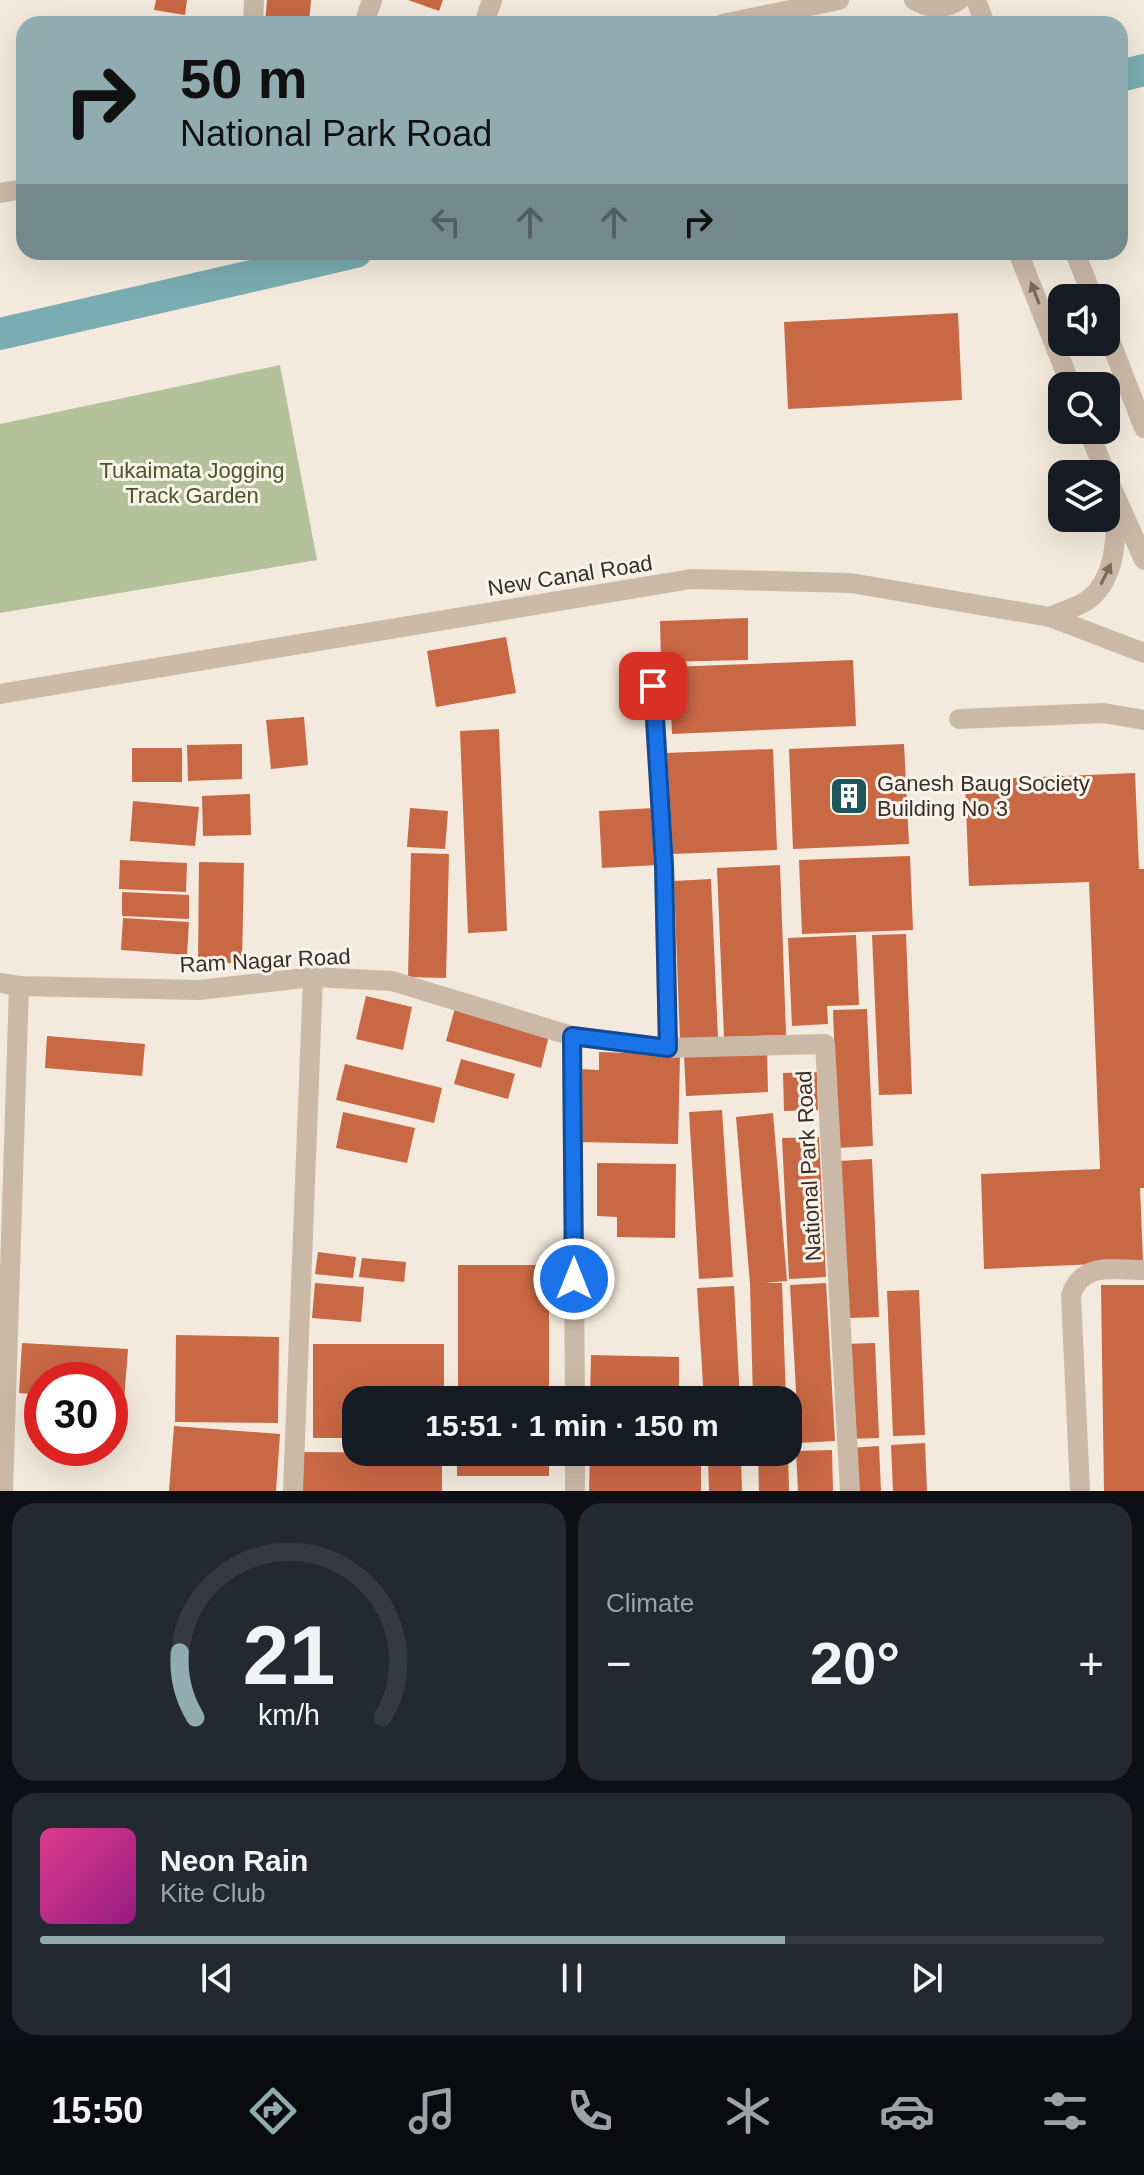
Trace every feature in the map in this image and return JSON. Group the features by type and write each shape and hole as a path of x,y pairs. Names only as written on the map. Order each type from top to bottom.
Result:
{"street":[{"path":"744,16 768,7 829,0"},
{"path":"916,1 929,7 942,7 959,0"},
{"path":"1021,260 1065,372"},
{"path":"1078,260 1088,284"},
{"path":"1116,356 1144,428"},
{"path":"1120,508 1144,560"},
{"path":"1050,617 1086,601 1104,582 1116,532"},
{"name":"New Canal Road","path":"0,694 691,579 851,583 1050,617 1144,653"},
{"path":"653,686 663,851 668,1048"},
{"path":"959,719 1103,713 1144,720"},
{"path":"293,1491 313,977"},
{"name":"Ram Nagar Road","path":"10,984 199,990 313,977 392,981 572,1036"},
{"path":"3,1491 10,984"},
{"path":"572,1036 575,1386"},
{"name":"National Park Road","path":"572,1036 668,1048 825,1044 850,1491"},
{"path":"1080,1491 1071,1295 1076,1279 1089,1271 1144,1270"},
{"path":"575,1466 575,1491"}],"green space":[{"name":"Tukaimata Jogging Track Garden","path":"280,365 317,560 0,613 0,424"}],"building":[{"path":"156,0 187,0 185,15 154,10"},
{"path":"267,0 311,0 310,16 266,16"},
{"path":"408,0 443,0 439,11"},
{"path":"958,313 962,400 788,409 784,322"},
{"path":"748,618 748,660 661,662 660,621"},
{"path":"506,637 516,693 436,707 427,651"},
{"path":"853,660 856,726 672,734 669,667"},
{"path":"304,717 308,765 271,769 266,720"},
{"path":"499,729 507,931 468,933 460,731"},
{"path":"242,744 242,779 188,781 187,745"},
{"name":"Ganesh Baug Society Building No 3","path":"904,744 909,844 793,849 789,749"},
{"path":"132,748 182,748 182,782 132,782"},
{"path":"773,749 777,850 670,854 666,753"},
{"path":"1135,773 1139,869 1144,869 1144,1188 1140,1188 1143,1262 984,1269 981,1174 1100,1169 1089,882 969,886 965,780"},
{"path":"250,794 251,835 203,836 202,796"},
{"path":"133,801 199,807 195,846 130,841"},
{"path":"410,808 448,811 445,849 407,847"},
{"path":"654,808 657,865 602,868 599,811"},
{"path":"411,853 449,854 446,978 408,977"},
{"path":"910,856 913,930 802,934 799,860"},
{"path":"120,860 187,863 186,892 119,889"},
{"path":"199,862 244,863 242,963 198,963"},
{"path":"780,865 786,1035 724,1037 717,868"},
{"path":"711,879 718,1038 680,1040 674,881"},
{"path":"122,892 189,895 189,919 122,916"},
{"path":"123,918 189,922 187,955 121,950"},
{"path":"906,934 912,1094 879,1095 872,935"},
{"path":"856,935 859,1005 827,1006 828,1024 792,1026 788,938"},
{"path":"366,996 412,1007 403,1050 356,1039"},
{"path":"455,1008 549,1035 541,1068 446,1041"},
{"path":"867,1009 873,1146 838,1148 833,1010"},
{"path":"47,1036 145,1044 142,1076 45,1068"},
{"path":"767,1051 768,1092 686,1096 684,1054"},
{"path":"599,1052 680,1055 678,1144 577,1142 579,1069 599,1070"},
{"path":"461,1059 515,1074 508,1099 454,1084"},
{"path":"345,1064 442,1088 434,1123 336,1100"},
{"path":"817,1072 818,1110 784,1111 783,1073"},
{"path":"722,1110 733,1277 699,1279 689,1112"},
{"path":"343,1112 415,1128 407,1163 336,1148"},
{"path":"773,1113 787,1281 765,1283 782,1283 786,1386 753,1386 750,1284 736,1117"},
{"path":"819,1137 826,1277 789,1279 782,1138"},
{"path":"872,1159 879,1317 847,1318 840,1161"},
{"path":"597,1163 676,1164 675,1238 617,1237 617,1217 597,1216"},
{"path":"318,1252 356,1257 353,1278 315,1274"},
{"path":"362,1258 406,1262 404,1282 359,1277"},
{"path":"458,1265 549,1265 549,1386 458,1386"},
{"path":"315,1283 364,1287 361,1322 312,1318"},
{"path":"826,1283 835,1441 802,1443 802,1386 796,1386 790,1285"},
{"path":"1101,1285 1144,1285 1144,1491 1104,1491"},
{"path":"734,1286 739,1386 703,1386 697,1288"},
{"path":"919,1290 925,1435 893,1436 887,1291"},
{"path":"176,1335 279,1337 278,1423 175,1422"},
{"path":"22,1343 128,1349 127,1362 24,1362 24,1393 19,1393"},
{"path":"875,1343 879,1438 848,1439 844,1344"},
{"path":"313,1344 444,1344 444,1386 342,1386 342,1438 313,1438"},
{"path":"591,1355 679,1357 679,1386 590,1386"},
{"path":"174,1426 280,1434 276,1491 169,1491"},
{"path":"925,1443 927,1491 893,1491 891,1445"},
{"path":"879,1446 881,1491 851,1491 849,1448"},
{"path":"832,1450 833,1491 798,1491 797,1466 802,1466 802,1451"},
{"path":"301,1452 342,1452 342,1466 442,1466 442,1491 300,1491"},
{"path":"457,1466 549,1466 549,1476 457,1476"},
{"path":"590,1466 701,1466 701,1491 589,1491"},
{"path":"708,1466 741,1466 742,1491 709,1491"},
{"path":"758,1466 788,1466 789,1491 759,1491"}],"waterway":[{"path":"1128,74 1144,70"},
{"path":"0,334 321,260"}],"place":[{"name":"Ganesh Baug Society Building No 3","path":"849,796"}],"route":[{"path":"574,1279 572,1036 668,1048 664,866 653,686"}]}
